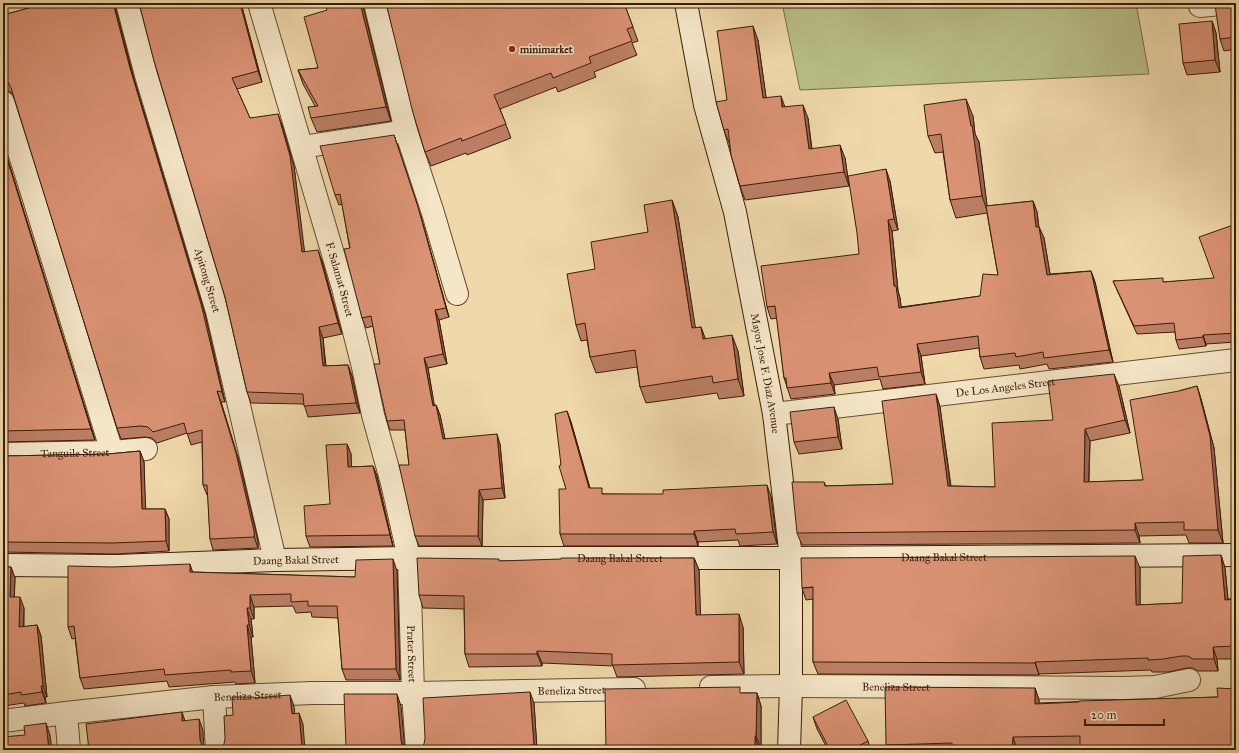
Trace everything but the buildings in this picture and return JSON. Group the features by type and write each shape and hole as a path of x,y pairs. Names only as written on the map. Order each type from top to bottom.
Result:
{"street":[{"name":"Apitong Street","path":"127,3 146,75 217,311 275,560"},
{"name":"F. Salamat Street","path":"259,3 343,288 373,415 392,483 409,558"},
{"path":"375,3 406,131 433,213 457,294"},
{"name":"Mayor Jose F. Diaz Avenue","path":"686,3 705,105 735,212 774,414 791,558 791,686 789,750"},
{"path":"1200,6 1231,3"},
{"path":"3,102 112,452"},
{"path":"302,147 406,131"},
{"name":"De Los Angeles Street","path":"774,414 1236,360"},
{"name":"Tanguile Street","path":"5,448 112,452 146,449"},
{"name":"Daang Bakal Street","path":"3,565 116,566 275,560 409,558 791,558 1236,555"},
{"name":"Prater Street","path":"409,558 413,693 417,750"},
{"name":"Beneliza Street","path":"689,688 791,686 1124,688 1155,687 1189,680"},
{"name":"Beneliza Street","path":"3,721 214,697 312,693 413,693 657,688"},
{"path":"214,697 217,750"},
{"path":"66,713 69,750"}],"green space":[{"path":"782,3 1136,3 1149,74 800,90"}],"place":[{"name":"minimarket","path":"512,49"}]}
